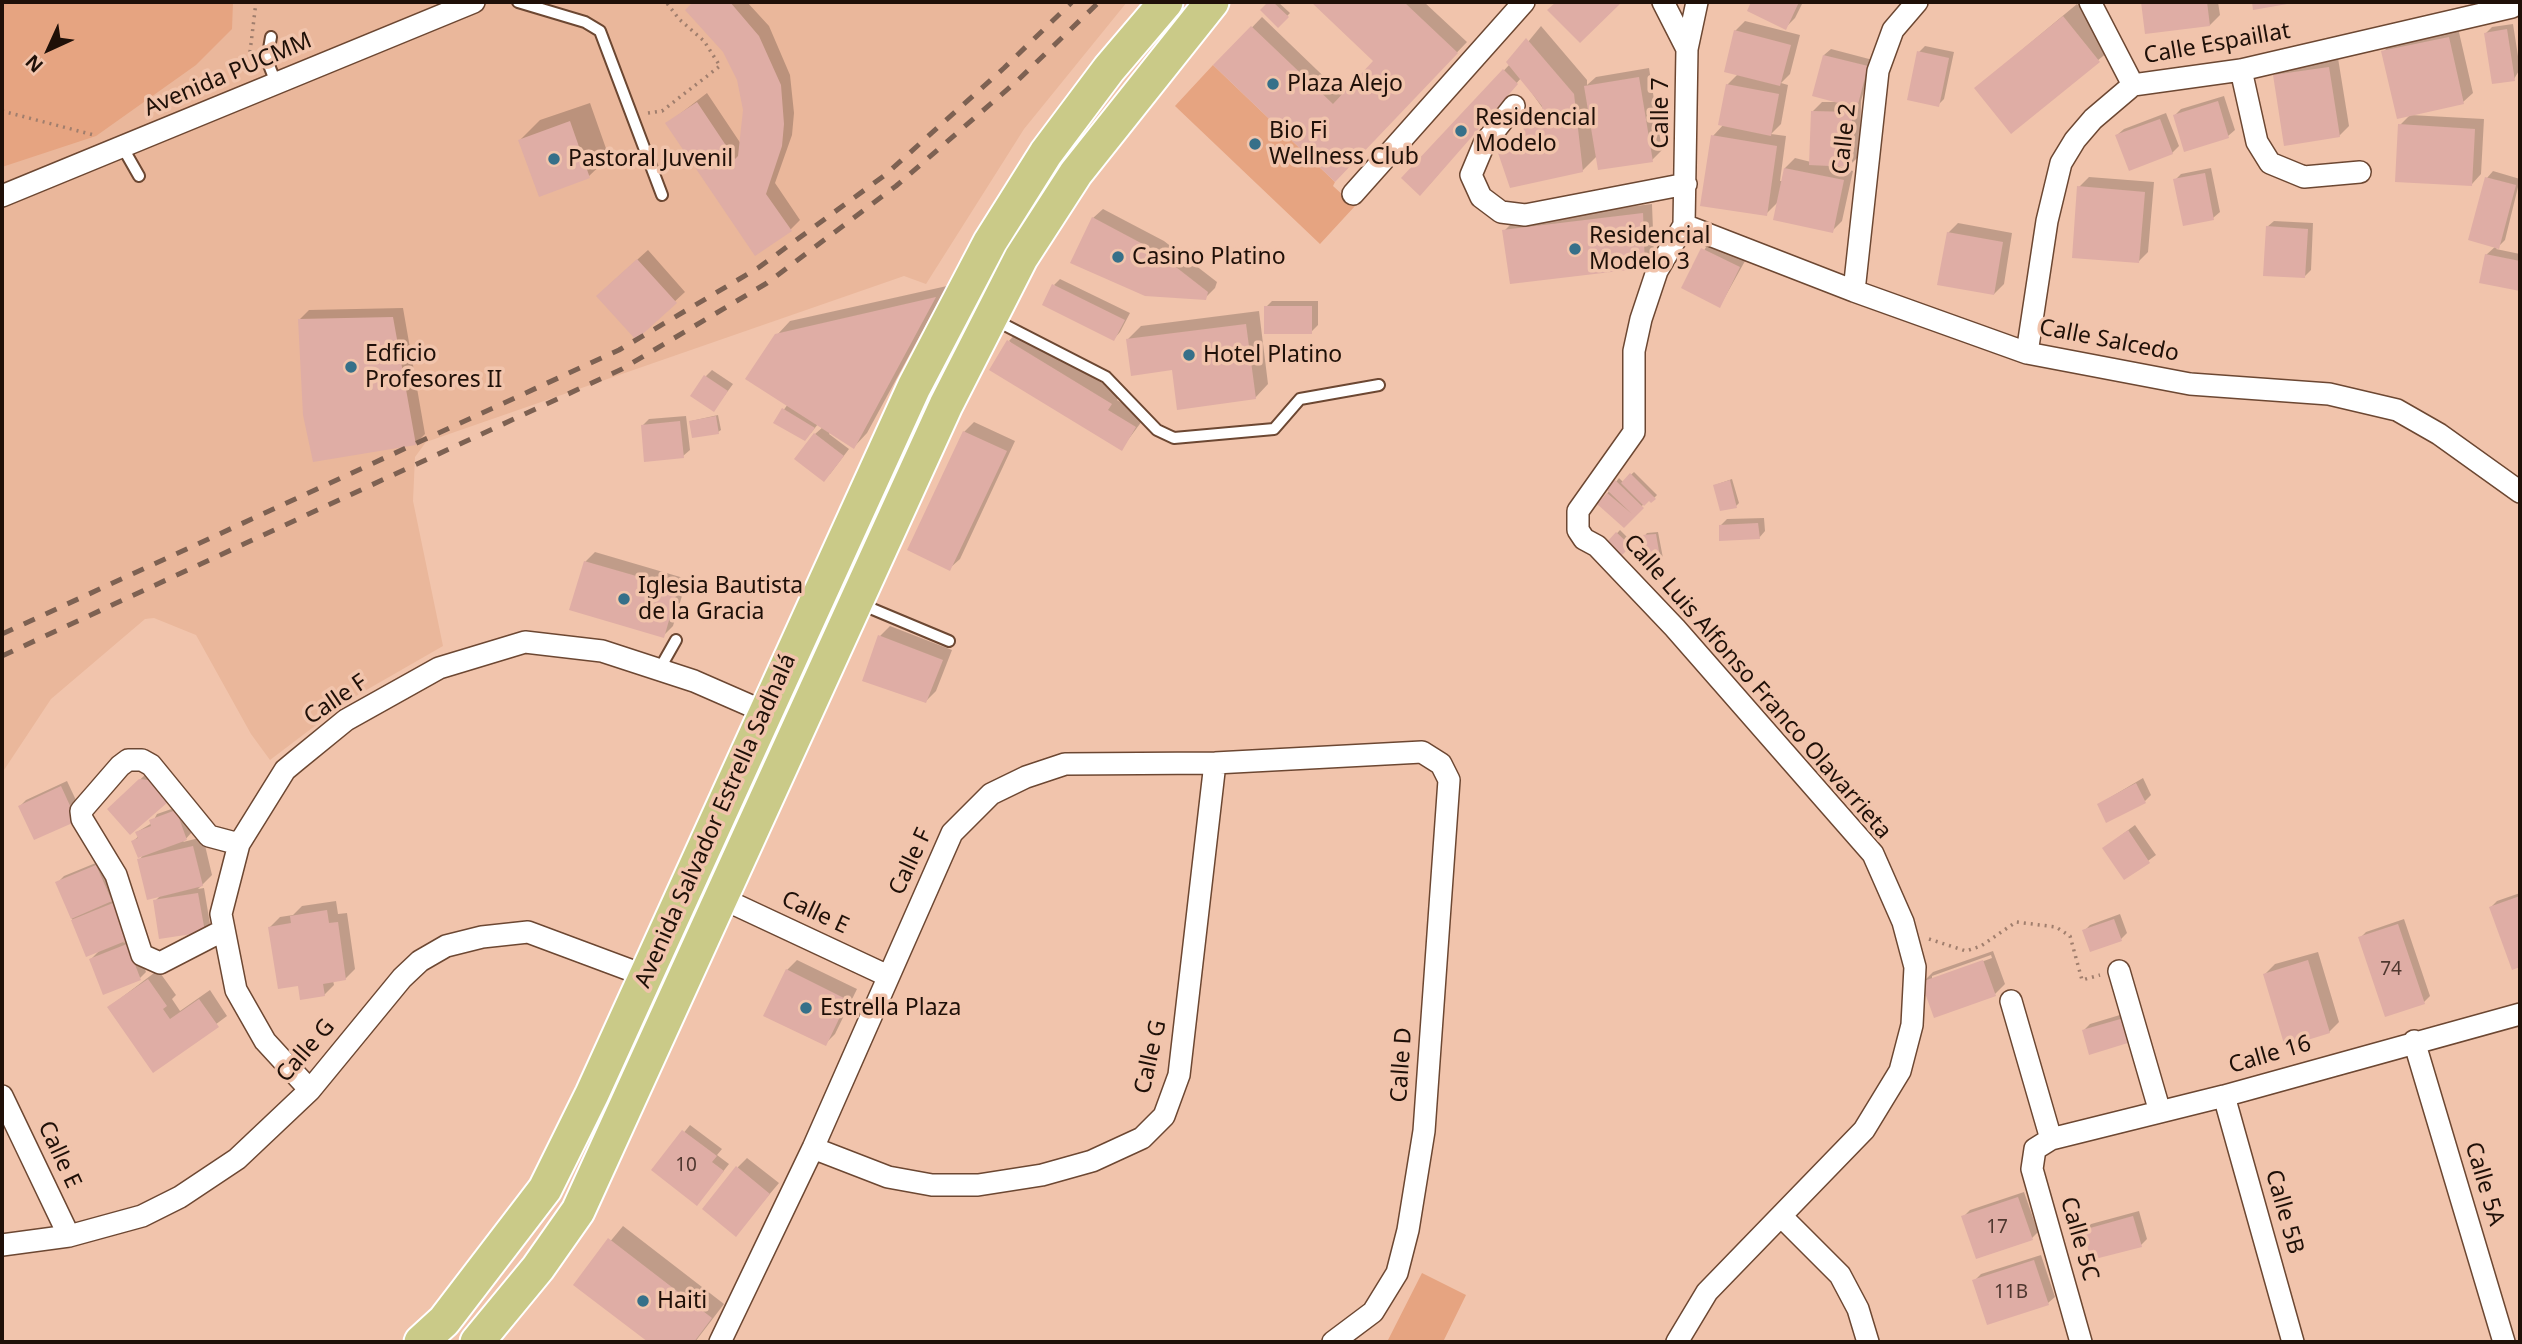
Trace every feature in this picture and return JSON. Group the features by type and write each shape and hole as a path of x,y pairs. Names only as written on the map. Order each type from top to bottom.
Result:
{"main road":[{"name":"Avenida Salvador Estrella Sadhalá","path":"421,1342 444,1321 545,1189 646,976 914,387 990,242 1046,153 1109,69 1166,2"},
{"name":"Avenida Salvador Estrella Sadhalá","path":"477,1342 538,1268 578,1211 855,602 1021,258 1076,173 1212,2"}],"street":[{"path":"1353,194 1524,2"},
{"path":"1663,2 1687,49"},
{"name":"Calle 7","path":"1684,225 1687,49 1697,2"},
{"name":"Calle 2","path":"1854,291 1878,71 1894,30 1917,2"},
{"path":"2090,2 2133,85"},
{"name":"Avenida PUCMM","path":"2,195 123,148 468,3"},
{"name":"Calle Espaillat","path":"2027,353 2045,233 2061,163 2075,140 2093,119 2133,85 2241,70 2513,6"},
{"path":"2241,70 2257,142 2270,163 2304,177 2360,172"},
{"path":"1514,106 1484,144 1471,175 1481,197 1501,212 1525,215 1686,184"},
{"name":"Calle Salcedo","path":"1684,225 1854,291 2027,353 2190,384 2329,394 2397,410 2439,434 2519,487"},
{"name":"Calle Luis Alfonso Franco Olavarrieta","path":"1677,1342 1707,1292 1864,1130 1900,1071 1912,1025 1915,967 1903,922 1873,854 1675,628 1597,546 1584,539 1578,530 1578,512 1634,432 1634,351 1641,319 1657,271 1684,225"},
{"name":"Calle F","path":"310,1090 265,1041 236,990 220,914 239,844 285,769 346,720 439,668 525,642 601,651 659,670 765,712"},
{"name":"Calle F","path":"720,1342 813,1148 952,833 991,794 1026,777 1065,764 1215,764 1406,751 1422,752 1441,764"},
{"path":"222,931 160,963 142,955 116,875 82,820 81,811 120,766 128,761 142,760 150,765 209,836 239,844"},
{"name":"Calle G","path":"813,1148 888,1177 932,1185 978,1185 1042,1175 1101,1157 1142,1138 1164,1116 1179,1075 1215,764"},
{"name":"Calle D","path":"1332,1342 1354,1329 1387,1293 1397,1273 1408,1230 1424,1131 1448,803 1449,780 1441,764"},
{"name":"Calle E","path":"719,897 888,976"},
{"name":"Calle G","path":"2,1245 69,1236 142,1216 180,1197 237,1158 310,1090 401,978 420,961 446,946 482,937 528,932 646,976"},
{"path":"2119,971 2160,1112"},
{"name":"Calle 5C","path":"2011,1001 2043,1144 2032,1169 2081,1342"},
{"name":"Calle 16","path":"2043,1144 2520,1014"},
{"name":"Calle 5A","path":"2414,1041 2504,1342"},
{"name":"Calle E","path":"2,1096 69,1236"},
{"name":"Calle 5B","path":"2224,1096 2293,1342"},
{"path":"1781,1216 1840,1275 1858,1309 1868,1342"}],"lane":[{"path":"518,2 585,22 600,31 662,195"},
{"path":"271,37 267,60 276,83"},
{"path":"123,148 139,176"},
{"path":"991,317 1099,372 1157,430 1174,438 1274,429 1300,399 1379,385"},
{"path":"855,602 949,640"},
{"path":"659,670 676,640"}],"path":[{"path":"632,116 662,111 720,66 705,41 679,19 666,2"},
{"path":"2,111 76,128 123,148"},
{"path":"1903,922 1930,940 1966,951 1981,946 2016,922 2056,927 2070,936 2082,980 2119,971"}],"shaded area":[{"path":"2,2 1127,2 1024,129 926,284 904,276 426,442 415,457 413,501 443,646 349,700 270,760 251,734 196,635 154,618 145,619 51,699 2,773"},
{"path":"2,2 233,2 232,29 196,65 96,136 2,167"},
{"name":"Bio Fi Wellness Club","path":"1213,65 1335,182 1333,186 1355,206 1320,244 1175,106"},
{"path":"1422,1273 1466,1295 1443,1342 1387,1342"}],"building":[{"path":"693,2 730,2 759,36 781,85 784,124 782,146 766,194 792,231 755,256 665,123 697,102 735,159 738,156 743,110 737,80 723,52 685,10"},
{"path":"1268,2 1273,2 1289,17 1278,28 1260,10"},
{"name":"Plaza Alejo","path":"1311,2 1404,2 1458,53 1335,182 1213,65 1251,26 1333,104 1373,61"},
{"path":"1556,2 1622,2 1580,43 1547,10"},
{"path":"1751,2 1799,2 1786,30 1747,11"},
{"path":"2141,2 2207,2 2210,26 2145,34"},
{"path":"2252,2 2293,2 2293,3 2253,10"},
{"path":"2063,16 2100,62 2011,134 1974,88"},
{"path":"2507,29 2515,81 2492,84 2484,33"},
{"path":"1734,30 1791,45 1780,86 1724,72"},
{"path":"2449,37 2464,104 2397,119 2381,51"},
{"path":"1526,38 1574,94 1583,172 1510,188 1497,150 1525,142 1523,124 1543,121 1542,106 1506,62"},
{"path":"1917,51 1949,58 1939,107 1907,100"},
{"path":"1823,55 1868,66 1857,108 1812,96"},
{"path":"2329,67 2340,137 2284,146 2273,75"},
{"name":"Residencial Modelo","path":"1503,69 1518,84 1420,196 1401,178"},
{"path":"1639,77 1653,162 1598,170 1584,86"},
{"path":"1726,84 1779,94 1771,136 1718,125"},
{"path":"2218,101 2229,138 2184,152 2173,115"},
{"path":"1811,111 1852,112 1851,167 1809,165"},
{"path":"2160,119 2173,154 2129,171 2115,135"},
{"name":"Pastoral Juvenil","path":"570,121 590,178 539,197 518,140"},
{"path":"2398,124 2475,129 2472,186 2395,182"},
{"path":"1711,135 1777,146 1767,216 1700,206"},
{"path":"1784,168 1844,180 1833,233 1773,220"},
{"path":"2205,173 2214,220 2183,226 2173,179"},
{"path":"2485,177 2516,185 2499,249 2468,240"},
{"path":"2077,186 2145,192 2139,263 2072,258"},
{"name":"Residencial Modelo 3","path":"1643,213 1645,268 1510,284 1502,230"},
{"name":"Casino Platino","path":"1092,217 1154,250 1208,292 1206,300 1145,296 1070,263"},
{"path":"2266,226 2308,229 2305,278 2263,276"},
{"path":"1947,232 2003,242 1994,295 1937,285"},
{"path":"1701,248 1740,267 1720,308 1681,288"},
{"path":"2485,254 2520,261 2520,291 2479,283"},
{"path":"637,259 677,303 636,340 596,296"},
{"path":"1052,284 1125,320 1114,341 1042,305"},
{"path":"936,297 854,449 745,379 775,334"},
{"path":"1264,306 1312,306 1312,334 1264,334"},
{"name":"Edficio Profesores II","path":"393,317 416,445 313,462 303,415 298,319"},
{"name":"Hotel Platino","path":"1246,324 1256,399 1177,410 1172,370 1131,376 1126,339"},
{"path":"1007,340 1112,404 1108,410 1136,427 1122,451 989,370"},
{"path":"704,375 728,391 714,412 690,396"},
{"path":"782,408 815,428 805,441 773,423"},
{"path":"716,416 719,434 692,438 689,421"},
{"path":"680,421 684,458 644,462 641,425"},
{"path":"963,431 1007,451 950,571 907,550"},
{"path":"814,433 844,456 824,482 794,459"},
{"path":"1630,473 1656,499 1644,506 1621,483"},
{"path":"1615,480 1644,508 1624,528 1597,504 1607,493 1632,514 1606,489"},
{"path":"1730,480 1737,508 1720,511 1713,485"},
{"path":"1758,523 1760,539 1719,541 1719,525"},
{"path":"1616,532 1631,546 1621,556 1607,542"},
{"path":"1656,534 1661,563 1641,561 1639,540 1643,540 1642,535"},
{"name":"Iglesia Bautista de la Gracia","path":"584,561 678,588 664,638 569,610"},
{"path":"878,635 943,660 926,703 862,681"},
{"path":"139,779 149,780 168,802 130,835 107,809"},
{"path":"2136,783 2146,803 2106,823 2097,804"},
{"path":"61,786 77,821 34,840 18,806"},
{"path":"176,810 187,840 138,858 131,841 138,838 135,832 151,826 149,820"},
{"path":"2128,830 2150,863 2124,880 2102,848"},
{"path":"193,846 203,886 147,900 137,859"},
{"path":"96,865 112,901 71,919 55,882"},
{"path":"198,893 205,932 159,939 153,900"},
{"path":"2520,896 2520,967 2512,970 2489,907"},
{"path":"113,903 128,940 86,957 71,920"},
{"path":"327,910 329,923 338,922 346,980 323,984 325,996 300,1000 298,986 278,989 268,927 291,923 290,916"},
{"path":"2114,919 2122,941 2090,952 2082,930"},
{"path":"2398,924 2425,1004 2385,1017 2358,937"},
{"path":"127,944 141,980 103,995 89,959"},
{"path":"1983,960 1996,996 1934,1018 1921,982"},
{"path":"2308,960 2330,1033 2285,1047 2263,974"},
{"name":"Estrella Plaza","path":"786,969 848,1000 826,1046 763,1016"},
{"path":"148,979 167,1006 163,1009 170,1019 199,999 219,1027 153,1073 107,1007"},
{"path":"2124,1018 2131,1042 2089,1055 2082,1030"},
{"path":"682,1130 717,1156 712,1162 724,1171 697,1206 651,1170"},
{"path":"736,1166 770,1194 736,1237 702,1209"},
{"path":"2018,1197 2033,1240 1976,1259 1961,1216"},
{"path":"2133,1216 2142,1247 2091,1260 2083,1230"},
{"name":"Haiti","path":"608,1238 712,1318 694,1342 648,1342 573,1285"},
{"path":"2034,1260 2049,1305 1987,1325 1972,1280"}],"railway":[{"path":"2,634 619,350 758,268 885,175 1004,68 1072,2"},
{"path":"2,656 622,369 767,283 896,186 1017,81 1099,2"}],"place":[{"name":"Plaza Alejo","path":"1273,84"},
{"name":"Residencial Modelo","path":"1461,131"},
{"name":"Bio Fi Wellness Club","path":"1255,144"},
{"name":"Pastoral Juvenil","path":"554,159"},
{"name":"Residencial Modelo 3","path":"1575,249"},
{"name":"Casino Platino","path":"1118,257"},
{"name":"Hotel Platino","path":"1189,355"},
{"name":"Edficio Profesores II","path":"351,367"},
{"name":"Iglesia Bautista de la Gracia","path":"624,599"},
{"name":"Estrella Plaza","path":"806,1008"},
{"name":"Haiti","path":"643,1301"}]}
